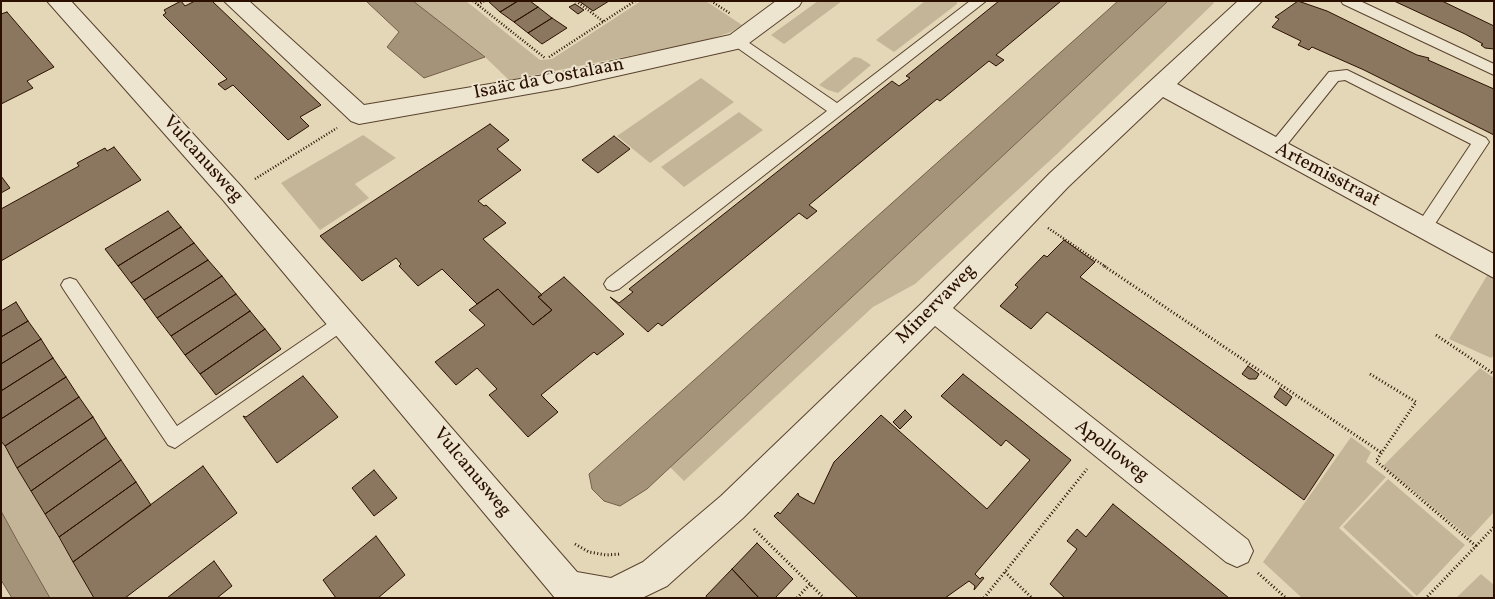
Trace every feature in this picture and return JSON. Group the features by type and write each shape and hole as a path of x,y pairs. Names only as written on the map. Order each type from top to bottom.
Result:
{"street":[{"name":"Vulcanusweg","path":"58,1 232,193 568,587 613,596"},
{"path":"235,1 359,115"},
{"name":"Isaäc da Costalaan","path":"359,115 568,79 737,41 791,1"},
{"name":"Minervaweg","path":"613,596 655,574 732,507 934,309 1026,214 1160,85 1251,1"},
{"name":"Artemisstraat","path":"1160,85 1494,267"},
{"name":"Apolloweg","path":"934,309 1104,447 1237,551"}],"lane":[{"path":"613,284 979,1"},
{"path":"1348,1 1494,70"},
{"path":"737,41 837,110"},
{"path":"1275,148 1334,76 1347,75 1481,142 1423,228"},
{"path":"70,286 176,439 342,322"}],"path":[{"path":"473,1 478,5 484,1"},
{"path":"576,1 604,22"},
{"name":"Isaäc da Costalaan","path":"478,5 546,59 635,1"},
{"path":"232,193 359,115"},
{"path":"1026,214 1382,453"},
{"path":"1436,334 1494,374"},
{"path":"1370,374 1416,402 1376,462 1476,546"},
{"path":"984,598 1104,447"},
{"path":"732,507 824,598"},
{"path":"1426,598 1494,526"},
{"path":"1237,551 1264,580 1286,598"},
{"path":"1005,572 1032,598"},
{"path":"797,598 810,584"}],"shaded area":[{"path":"366,1 413,1 485,57 424,78 387,47 399,32"},
{"path":"413,1 466,1 540,60 552,59 641,1 706,1 742,25 731,32 704,41 509,80 485,57"},
{"path":"818,1 842,1 784,44 771,35"},
{"path":"925,1 957,1 957,4 894,52 876,40"},
{"path":"1118,1 1168,1 647,489 620,506 604,501 592,489 589,474"},
{"path":"1168,1 1213,1 1214,3 1056,155 915,284 873,307 684,481 670,467"},
{"path":"854,57 860,58 871,65 838,93 819,85"},
{"path":"701,78 734,102 650,163 617,136"},
{"path":"739,112 763,130 684,187 661,167"},
{"path":"363,135 396,158 355,184 369,198 320,230 281,183"},
{"path":"1488,274 1494,278 1494,355 1491,358 1449,339"},
{"path":"1480,368 1494,378 1494,512 1470,538 1383,466"},
{"path":"1351,437 1371,452 1366,462 1386,477 1339,528 1415,598 1302,598 1263,562"},
{"path":"1,441 94,598 50,598 1,511"},
{"path":"1388,479 1465,545 1417,596 1343,527"},
{"path":"1,511 50,598 12,598 1,580"},
{"path":"1481,574 1494,585 1494,598 1456,598"}],"building":[{"path":"181,1 185,6 195,1 212,1 321,105 300,117 309,126 288,140 233,85 225,90 218,84 227,79 163,15 166,13 164,10"},
{"path":"488,1 518,1 500,12"},
{"path":"518,1 530,1 538,7 514,22 500,12"},
{"path":"579,1 609,1 593,11"},
{"path":"999,1 1061,1 996,55 1004,60 996,66 989,61 940,101 937,99 809,205 817,211 807,219 799,213 662,326 658,323 648,332 610,297 619,303 633,292 629,289 892,81 899,86 910,78 906,76"},
{"path":"1298,1 1327,11 1417,55 1429,58 1428,60 1494,89 1494,135 1364,70 1312,47 1309,50 1298,45 1301,41 1272,27 1279,19 1275,17"},
{"path":"1394,1 1442,1 1494,26 1494,49 1485,48 1481,45 1483,44 1465,34"},
{"path":"575,4 584,10 578,14 569,7"},
{"path":"538,7 552,18 528,33 514,22"},
{"path":"7,12 54,67 27,81 33,88 1,104 1,14"},
{"path":"552,18 567,28 542,44 528,33"},
{"path":"490,124 509,140 497,149 521,170 478,201 484,206 486,205 506,223 483,239 542,295 538,297 552,310 533,325 498,289 477,304 442,269 418,286 399,266 401,264 396,258 362,281 320,236"},
{"path":"614,136 630,149 598,173 582,160"},
{"path":"114,147 141,180 1,261 1,209 79,166 77,163 105,148 107,151"},
{"path":"1,176 10,188 1,193"},
{"path":"168,211 181,227 118,266 105,249"},
{"path":"181,227 194,243 131,283 118,266"},
{"path":"1064,240 1095,262 1080,277 1334,455 1304,500 1047,312 1031,329 1000,306 1018,287 1015,285 1044,255 1047,257"},
{"path":"194,243 208,260 144,300 131,283"},
{"path":"208,260 222,276 157,318 144,300"},
{"path":"222,276 236,294 171,336 157,318"},
{"path":"564,277 624,334 597,355 594,352 541,395 558,412 528,437 489,395 497,389 477,368 456,385 435,362 485,325 469,310 498,289 533,325 552,310 538,297"},
{"path":"236,294 250,311 185,355 171,336"},
{"path":"16,302 28,321 1,337 1,311"},
{"path":"250,311 265,329 200,374 185,355"},
{"path":"28,321 41,339 1,364 1,337"},
{"path":"265,329 281,349 216,395 200,374"},
{"path":"41,339 53,358 1,391 1,364"},
{"path":"53,358 66,377 1,419 1,391"},
{"path":"1248,366 1259,374 1256,379 1249,379 1242,374"},
{"path":"963,374 1071,460 975,574 980,579 984,578 974,590 975,586 969,581 945,598 858,598 774,516 778,512 780,514 798,493 799,496 814,504 834,462 881,415 987,509 1030,460 1006,440 1001,446 941,396"},
{"path":"303,376 338,417 277,463 243,416 246,417"},
{"path":"66,377 79,397 5,446 1,441 1,419"},
{"path":"1280,388 1292,397 1286,406 1274,397"},
{"path":"79,397 93,417 17,468 5,446"},
{"path":"905,410 912,417 900,429 893,422"},
{"path":"93,417 106,438 31,491 17,468"},
{"path":"106,438 121,460 45,514 31,491"},
{"path":"121,460 136,482 59,537 45,514"},
{"path":"203,466 237,513 125,598 94,598 73,562"},
{"path":"374,470 397,498 374,516 352,488"},
{"path":"136,482 151,505 73,562 59,537"},
{"path":"1113,504 1229,598 1065,598 1050,584 1077,549 1067,541 1077,529 1086,537"},
{"path":"376,536 405,575 378,598 336,598 323,580"},
{"path":"757,543 793,579 775,598 759,598 732,569"},
{"path":"214,561 232,586 217,598 167,598"},
{"path":"732,569 759,598 707,598 706,596"}]}
